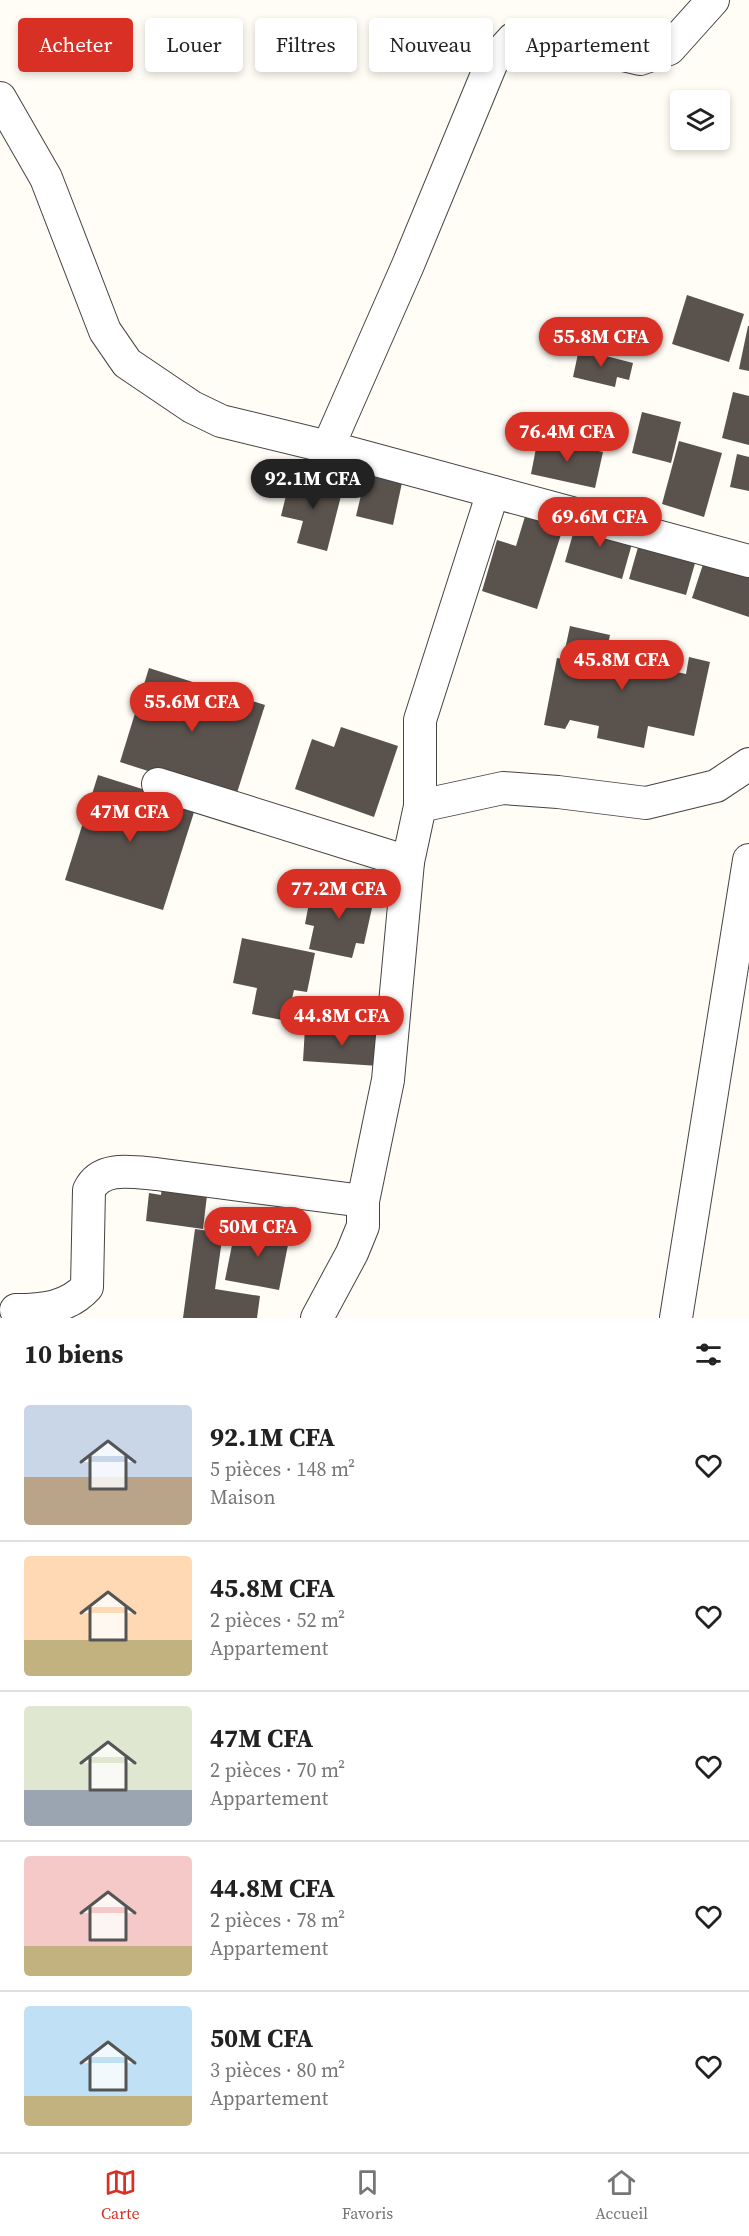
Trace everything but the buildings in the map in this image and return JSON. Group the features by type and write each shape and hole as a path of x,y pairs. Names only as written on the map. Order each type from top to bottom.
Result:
{"street":[{"path":"328,447 408,265 492,62 513,39 546,37 640,59 669,49 713,0"},
{"path":"0,98 46,178 105,331 136,369 192,407 221,421 328,447 749,561"},
{"path":"317,1318 352,1253 363,1226 363,1202 388,1080 408,862 420,806 420,720 493,492"},
{"path":"420,806 503,788 646,803 716,786 749,764"},
{"path":"158,784 408,862"},
{"path":"676,1318 749,860"},
{"path":"16,1310 52,1308 87,1287 89,1190 94,1180 107,1173 126,1171 156,1174 363,1202"}]}
